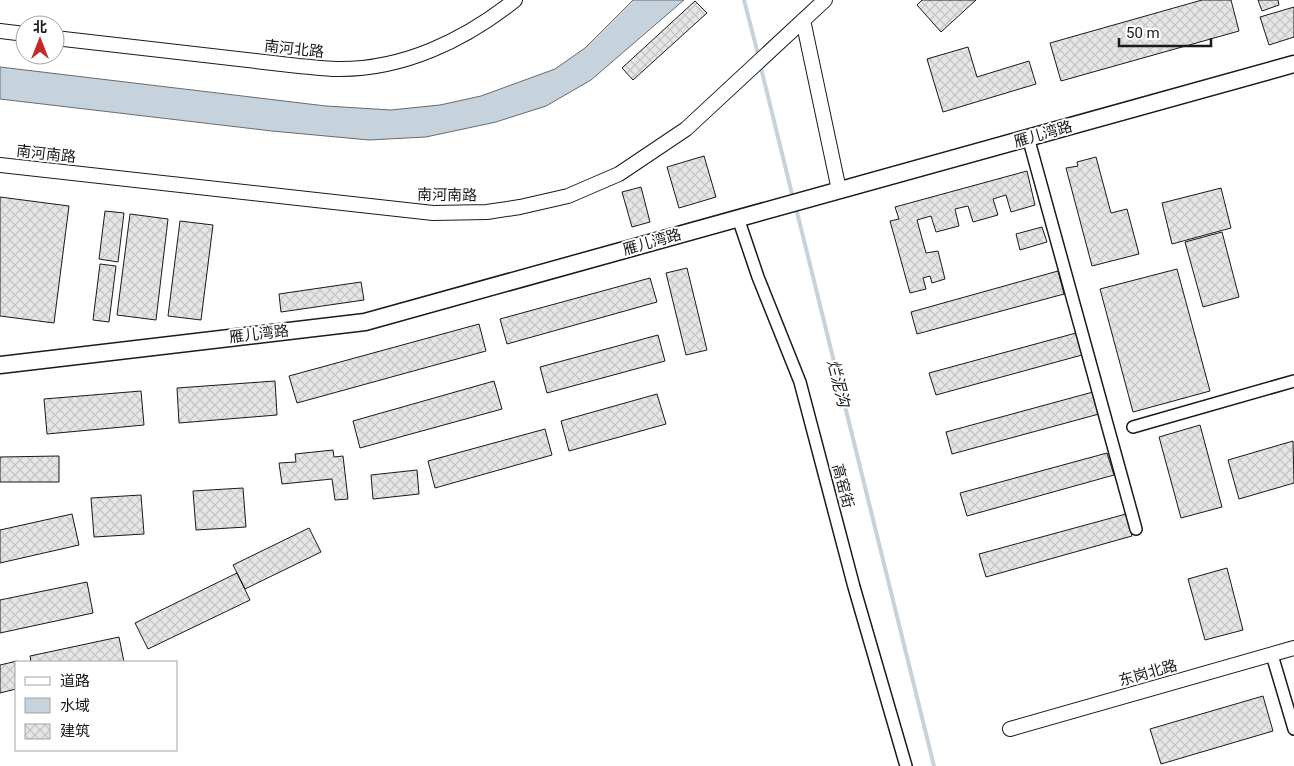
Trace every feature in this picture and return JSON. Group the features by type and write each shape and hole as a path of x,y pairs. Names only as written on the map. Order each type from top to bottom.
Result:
{"main road":[{"name":"雁儿湾路","path":"0,365 365,322 1294,66"}],"street":[{"name":"南河北路","path":"65,39 339,69 380,65 414,56 450,42 480,26 515,0"},
{"name":"南河南路","path":"0,165 433,213 487,212 520,207 568,196 619,174 686,129 825,0"},
{"path":"800,24 833,192"},
{"path":"0,31 15,33"},
{"path":"1028,138 1136,529"},
{"name":"高窑街","path":"738,218 758,277 800,382 854,587 906,766"},
{"path":"1133,427 1294,382"},
{"name":"东岗北路","path":"1010,729 1294,648"},
{"path":"1272,655 1294,729"}],"water":[{"path":"633,0 684,0 591,80 546,106 496,122 426,137 369,140 272,131 0,99 0,67 326,106 391,110 440,105 481,96 555,69 585,48"}],"building":[{"path":"922,0 976,0 941,32 917,5"},
{"path":"1202,0 1231,0 1239,31 1061,81 1050,43"},
{"path":"1258,0 1278,0 1279,5 1262,11"},
{"path":"695,1 707,13 633,80 622,68"},
{"path":"1294,7 1294,37 1269,45 1260,17"},
{"path":"968,47 977,77 1029,61 1036,84 943,112 927,59"},
{"path":"704,156 716,197 679,208 667,167"},
{"path":"1096,157 1111,213 1127,209 1139,254 1092,266 1066,168 1078,166 1077,162"},
{"path":"1027,171 1035,205 1011,212 1006,195 993,199 998,215 973,222 968,206 955,209 959,226 936,232 931,216 917,220 926,253 938,251 945,279 932,283 930,276 923,278 926,289 910,293 890,221 899,219 895,207"},
{"path":"641,187 650,222 632,227 622,192"},
{"path":"1221,188 1231,228 1172,244 1162,203"},
{"path":"0,197 69,206 54,323 0,316"},
{"path":"105,211 124,213 118,262 99,259"},
{"path":"130,214 168,219 156,320 117,315"},
{"path":"180,221 213,225 201,320 168,316"},
{"path":"1042,227 1047,242 1020,250 1016,234"},
{"path":"1222,232 1239,297 1203,307 1185,242"},
{"path":"100,264 116,266 109,322 93,320"},
{"path":"687,268 707,350 686,355 666,273"},
{"path":"1177,269 1210,391 1133,412 1100,289"},
{"path":"1058,271 1064,294 917,334 911,312"},
{"path":"650,278 657,302 507,344 500,319"},
{"path":"361,282 364,300 281,312 279,294"},
{"path":"479,324 486,351 297,403 289,376"},
{"path":"1076,333 1082,355 936,395 929,373"},
{"path":"658,335 665,361 547,393 540,367"},
{"path":"275,381 277,415 179,423 177,388"},
{"path":"494,381 502,409 360,448 353,421"},
{"path":"141,391 144,425 47,434 44,399"},
{"path":"1093,392 1099,414 952,454 946,432"},
{"path":"657,394 666,424 569,451 561,421"},
{"path":"1200,425 1222,507 1181,518 1159,437"},
{"path":"545,429 552,455 435,488 428,461"},
{"path":"1293,441 1294,483 1239,499 1228,460"},
{"path":"333,450 334,457 343,456 348,499 335,500 332,479 282,484 279,463 296,462 295,454"},
{"path":"1107,453 1114,475 967,516 960,493"},
{"path":"59,456 59,482 0,482 0,457"},
{"path":"417,470 419,494 373,499 371,475"},
{"path":"243,488 246,527 196,530 193,491"},
{"path":"141,495 144,534 94,537 91,498"},
{"path":"72,514 79,545 0,563 0,530"},
{"path":"1126,514 1132,536 986,577 979,554"},
{"path":"309,528 321,552 245,589 233,565"},
{"path":"1227,568 1243,630 1205,640 1188,579"},
{"path":"237,573 250,600 148,649 135,623"},
{"path":"87,582 93,613 0,633 0,600"},
{"path":"119,637 124,661 31,661 30,656"},
{"path":"15,661 15,689 0,693 0,665"},
{"path":"1263,696 1273,731 1161,764 1150,729"}],"waterway":[{"name":"烂泥沟","path":"744,0 759,58"},
{"name":"烂泥沟","path":"760,64 793,198"},
{"name":"烂泥沟","path":"796,208 934,766"}]}
